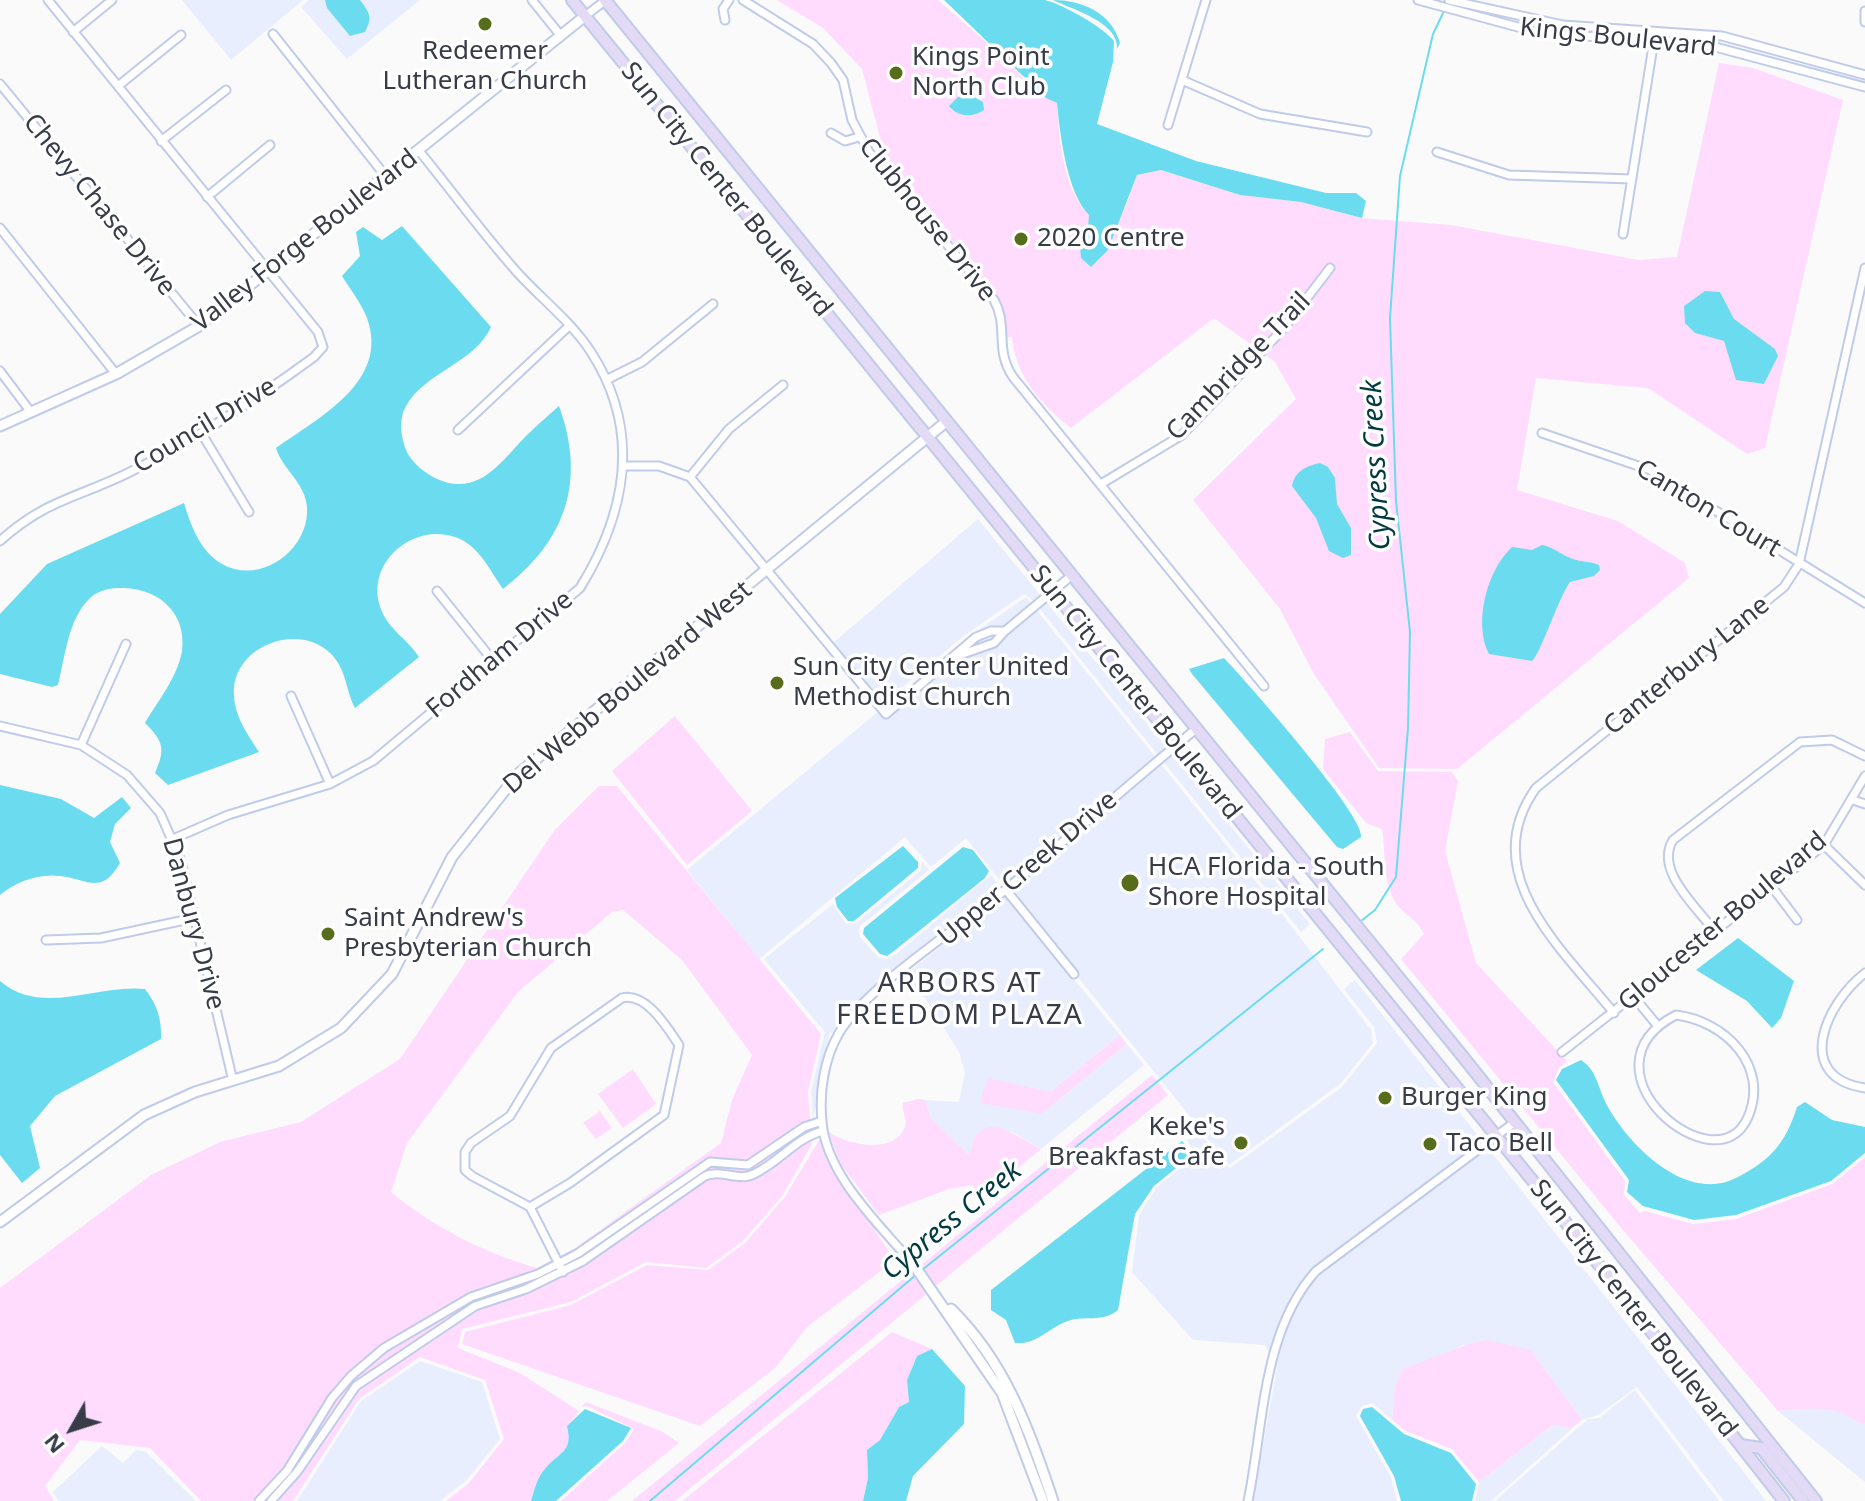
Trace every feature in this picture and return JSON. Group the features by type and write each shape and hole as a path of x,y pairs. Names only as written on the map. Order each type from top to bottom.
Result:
{"main road":[{"name":"Sun City Center Boulevard","path":"572,0 1496,1136 1784,1501"},
{"name":"Sun City Center Boulevard","path":"606,0 1515,1122 1816,1501"},
{"path":"1741,1445 1761,1448 1803,1501"}],"street":[{"name":"Council Drive","path":"0,541 20,523 55,501 125,474 202,434 240,411 314,357 323,347 318,332 48,0"},
{"path":"73,32 112,0"},
{"path":"532,0 561,36"},
{"path":"585,16 606,0"},
{"path":"725,20 723,9 729,0"},
{"name":"Clubhouse Drive","path":"743,0 805,38 831,63 843,80 859,137 994,300 1003,315 1002,362 1264,686"},
{"path":"1168,125 1206,0"},
{"name":"Kings Boulevard","path":"1419,0 1540,33 1704,44 1865,87"},
{"name":"Kings Boulevard","path":"1449,0 1563,25 1655,30 1752,42 1865,75"},
{"path":"1865,11 1865,22"},
{"name":"Valley Forge Boulevard","path":"0,426 116,374 199,326 420,152 585,16"},
{"path":"1623,234 1655,30"},
{"path":"273,34 387,178"},
{"path":"118,86 181,35"},
{"path":"1182,80 1260,114 1367,132"},
{"name":"Chevy Chase Drive","path":"0,84 199,326"},
{"path":"161,141 226,90"},
{"path":"831,133 845,141 859,137"},
{"path":"207,197 270,145"},
{"name":"Fordham Drive","path":"173,839 228,815 330,784 373,761 580,588 602,552 617,515 623,466 619,426 606,380 590,350 515,270 420,152"},
{"path":"1437,152 1509,175 1632,179"},
{"path":"0,228 116,374"},
{"name":"Cambridge Trail","path":"1101,484 1182,435 1284,328 1330,268"},
{"name":"Canterbury Lane","path":"1614,1013 1520,887 1514,841 1523,810 1536,788 1784,587 1799,564 1865,268"},
{"path":"606,380 642,362 713,304"},
{"path":"458,430 569,326"},
{"path":"0,371 30,411"},
{"path":"690,477 729,429 783,385"},
{"name":"Del Webb Boulevard West","path":"0,1222 144,1115 195,1092 266,1071 306,1052 362,1009 404,956 452,857 518,774 947,421"},
{"name":"Canton Court","path":"1542,433 1650,470 1865,603"},
{"path":"202,434 249,512"},
{"path":"623,466 659,466 690,477 886,714 976,637 991,631 1005,631"},
{"path":"957,656 994,643 1071,576"},
{"path":"437,591 494,662"},
{"path":"81,745 126,644"},
{"path":"291,696 330,784"},
{"name":"Danbury Drive","path":"0,726 81,745 117,767 139,787 160,813 173,839 233,1081"},
{"name":"Upper Creek Drive","path":"1053,1501 1010,1386 991,1355 849,1186 830,1153 823,1131 822,1079 838,1035 851,1016 1196,729"},
{"path":"1715,932 1669,871 1668,849 1673,840 1800,742 1832,740 1865,756"},
{"name":"Gloucester Boulevard","path":"1562,1052 1824,845 1865,776"},
{"path":"1853,800 1865,804"},
{"path":"1824,845 1865,885"},
{"path":"1772,887 1797,920"},
{"path":"1006,890 1074,974"},
{"path":"46,940 110,937 194,918"},
{"path":"1865,973 1839,997 1824,1025 1821,1042 1825,1060 1835,1076 1852,1086 1865,1088"},
{"path":"530,1207 570,1183 664,1115 679,1045 643,1001 631,996 622,998 551,1048 510,1116 471,1143 462,1162 472,1176 530,1207 563,1272"},
{"path":"1634,997 1657,1025"},
{"path":"1676,1015 1698,1018 1725,1032 1744,1057 1753,1076 1756,1098 1746,1122 1727,1138 1686,1136 1652,1102 1641,1081 1639,1049 1657,1025 1676,1015"},
{"path":"259,1501 287,1471 332,1398 367,1360 471,1297 558,1263 710,1162 748,1165 804,1127 822,1121"},
{"path":"1248,1501 1279,1334 1299,1290 1316,1271 1515,1122"},
{"path":"271,1501 297,1472 356,1386 475,1306 563,1272 705,1176 715,1172 739,1177 753,1175 807,1135 823,1131"},
{"name":"Upper Creek Drive","path":"938,1295 1002,1393 1043,1501"}],"shaded area":[{"path":"182,0 303,0 231,60"},
{"path":"309,0 325,0 327,8 371,15 360,0 420,0 347,59 301,7"},
{"path":"777,0 938,0 1000,54 1035,90 1057,103 1064,163 1073,192 1089,215 1088,227 1123,213 1137,175 1161,170 1240,195 1301,202 1362,218 1451,225 1639,260 1677,257 1719,63 1753,68 1843,100 1765,448 1747,454 1648,388 1536,378 1517,490 1618,521 1685,563 1689,578 1457,769 1379,768 1314,674 1280,609 1193,500 1296,399 1275,362 1214,318 1071,428 1040,399 1024,376 1012,337 1005,338 1002,305 884,153 862,69 823,28"},
{"path":"978,519 1041,596 1034,601 1024,594 965,635 883,703 833,643"},
{"name":"HCA Florida - South Shore Hospital","path":"1026,597 1282,914 1371,1030 1373,1043 1340,1084 1229,1165 966,838 931,867 905,837 759,959 687,870 967,638"},
{"path":"1046,602 1167,748 1158,755 1039,608"},
{"path":"675,716 752,811 687,865 612,771"},
{"path":"1350,732 1378,771 1452,772 1458,781 1445,851 1476,963 1567,1061 1559,1068 1553,1082 1625,1181 1624,1195 1640,1213 1645,1211 1693,1224 1736,1219 1832,1184 1865,1157 1865,1423 1830,1410 1778,1411 1617,1223 1401,959 1424,934 1419,925 1398,906 1389,888 1382,829 1366,823 1323,769 1325,739"},
{"path":"1172,754 1310,924 1301,932 1163,761"},
{"path":"599,786 617,786 821,1034 808,1092 812,1144 783,1195 743,1241 706,1268 646,1262 571,1302 462,1329 458,1348 520,1373 579,1411 568,1426 567,1447 542,1473 531,1501 446,1501 469,1483 504,1439 485,1380 420,1357 359,1399 293,1501 201,1501 150,1448 80,1440 45,1486 54,1501 0,1501 0,1288 151,1175 220,1142 301,1122 400,1059 554,831","holes":["623,910 682,960 752,1055 732,1100 721,1143 575,1248 537,1268 460,1238 424,1217 391,1192 407,1143 518,992 612,912"]},
{"path":"922,862 929,870 860,926 859,936 878,957 887,959 896,954 991,875 1001,888 890,976 881,979 829,1035 813,1120 811,1092 825,1032 764,959 833,904 846,924 856,923 920,871"},
{"path":"1005,896 1120,1035 1050,1092 1042,1093 1042,1114 1127,1044 1144,1065 1041,1149 1011,1131 971,1157 931,1118 925,1100 959,1102 965,1072 959,1052 925,998 900,979"},
{"path":"1355,980 1483,1142 1313,1269 1295,1288 1283,1312 1270,1355 1265,1345 1193,1340 1132,1272 1139,1215 1156,1188 1189,1161 1191,1147 1187,1141 1198,1132 1230,1168 1342,1087 1377,1043 1374,1027 1344,989"},
{"path":"1120,1035 1127,1044 1042,1114 980,1103 988,1078 1050,1092"},
{"path":"633,1069 656,1104 623,1128 598,1094"},
{"path":"1152,1075 1168,1095 936,1286 920,1266"},
{"path":"925,1100 931,1118 970,1156 974,1140 989,1127 1009,1131 1041,1149 983,1197 973,1185 949,1189 879,1215 840,1163 828,1131 855,1143 879,1145 890,1142 905,1127 903,1103"},
{"path":"600,1111 612,1128 596,1139 583,1123"},
{"path":"821,1137 832,1168 876,1226 875,1231 895,1260 807,1327 776,1367 700,1426 462,1344 465,1332 571,1305 647,1265 708,1270 745,1243 785,1197"},
{"path":"1488,1148 1766,1501 1724,1501 1637,1387 1598,1415 1582,1420 1531,1350 1463,1345 1432,1360 1403,1368 1395,1386 1392,1420 1372,1403 1362,1406 1356,1416 1391,1477 1397,1501 1253,1501 1283,1335 1302,1292 1319,1274"},
{"path":"913,1271 929,1292 675,1501 632,1501"},
{"path":"892,1332 932,1349 917,1356 907,1380 909,1402 899,1407 880,1440 867,1450 868,1478 863,1501 682,1501"},
{"path":"1487,1340 1531,1350 1582,1420 1572,1428 1553,1425 1479,1482 1452,1449 1406,1431 1392,1420 1395,1386 1403,1368"},
{"path":"420,1361 482,1382 500,1439 467,1480 440,1501 297,1501 361,1401"},
{"path":"1635,1390 1719,1501 1495,1501 1588,1419 1599,1418"},
{"path":"586,1402 663,1432 679,1443 607,1501 561,1501 625,1443 634,1429 587,1406 581,1407"},
{"path":"1812,1407 1844,1412 1859,1423 1865,1423 1865,1482 1778,1411"},
{"path":"1553,1425 1573,1428 1491,1501 1475,1501 1479,1482"},
{"path":"102,1446 123,1463 136,1450 146,1452 196,1501 58,1501 53,1492"}],"water":[{"path":"325,0 360,0 370,19 365,32 350,36 327,8"},
{"path":"944,0 1045,0 1072,11 1114,41 1113,62 1097,124 1196,161 1326,193 1356,193 1366,201 1362,218 1301,202 1240,195 1161,170 1137,175 1108,250 1091,267 1081,258 1079,236 1088,227 1089,215 1081,205 1070,178 1057,103 1046,98"},
{"path":"1053,0 1075,2 1103,16 1116,33 1120,43 1117,49 1111,31 1103,24"},
{"path":"972,96 983,102 984,110 965,115 949,106 958,97"},
{"path":"402,226 491,327 474,350 425,384 406,406 401,430 408,454 420,468 435,478 464,484 477,480 498,466 559,406 571,459 570,484 556,529 543,550 503,589 481,557 464,541 448,535 431,534 402,546 382,570 378,586 379,603 391,626 419,657 355,708 343,672 330,653 300,639 268,644 243,665 236,679 234,696 239,718 259,752 168,785 155,773 161,757 161,745 145,723 172,679 182,651 180,625 168,606 159,598 137,589 110,589 94,595 77,617 68,639 58,685 52,687 0,674 0,614 47,564 184,503 202,545 222,564 237,570 267,567 292,549 306,522 307,507 302,490 276,448 329,411 359,379 368,361 371,341 365,312 342,276 360,256 356,232 363,227 382,240"},
{"path":"1705,291 1720,292 1734,319 1775,349 1778,356 1764,384 1736,380 1724,341 1695,333 1685,323 1684,306"},
{"path":"1320,463 1328,467 1335,478 1337,504 1351,528 1351,555 1343,558 1329,551 1316,518 1292,486 1302,470"},
{"path":"1542,545 1573,559 1599,565 1600,570 1594,576 1570,582 1532,661 1489,654 1484,641 1483,613 1496,569 1512,547 1532,550"},
{"path":"1224,658 1325,777 1357,824 1361,837 1343,849 1337,847 1189,669"},
{"path":"0,785 61,799 94,818 122,797 131,808 115,824 110,842 120,863 113,873 107,879 93,883 52,875 36,877 20,882 0,895"},
{"path":"903,846 918,862 918,868 854,921 848,921 837,907 835,898"},
{"path":"963,847 973,850 989,871 985,878 894,951 887,956 880,954 863,934 864,928"},
{"path":"1738,938 1794,981 1781,1018 1772,1028 1747,1001 1696,970"},
{"path":"0,981 33,997 51,998 145,989 156,1006 161,1025 161,1039 55,1096 30,1126 40,1168 22,1183 0,1155"},
{"path":"1581,1060 1591,1070 1608,1107 1630,1138 1679,1177 1698,1183 1717,1184 1759,1165 1782,1141 1797,1107 1805,1102 1832,1120 1865,1127 1865,1153 1831,1181 1736,1215 1694,1220 1643,1206 1627,1192 1629,1180 1556,1080 1562,1069"},
{"path":"1182,1141 1188,1148 1186,1160 1154,1186 1135,1214 1118,1310 1100,1318 1074,1319 1036,1339 1015,1343 1006,1320 991,1310 991,1290"},
{"path":"932,1349 965,1386 964,1424 913,1476 906,1501 863,1501 868,1478 867,1450 880,1440 899,1407 909,1402 907,1380 917,1356"},
{"path":"1372,1407 1404,1434 1451,1453 1476,1484 1472,1501 1401,1501 1394,1476 1360,1416 1363,1409"},
{"path":"585,1409 631,1428 623,1441 556,1501 531,1501 542,1473 566,1447 569,1435 567,1426"}],"waterway":[{"name":"Cypress Creek","path":"1361,921 1375,910 1396,877 1408,728 1410,632 1396,501 1390,318 1400,176 1433,34 1444,11"},
{"name":"Cypress Creek","path":"922,1270 1323,949"},
{"name":"Cypress Creek","path":"650,1501 917,1274"}],"place":[{"name":"Redeemer Lutheran Church","path":"485,24"},
{"name":"Kings Point North Club","path":"896,73"},
{"name":"2020 Centre","path":"1021,239"},
{"name":"Sun City Center United Methodist Church","path":"777,683"},
{"name":"HCA Florida - South Shore Hospital","path":"1130,883"},
{"name":"Saint Andrew's Presbyterian Church","path":"328,934"},
{"name":"Burger King","path":"1385,1098"},
{"name":"Keke's Breakfast Cafe","path":"1241,1143"},
{"name":"Taco Bell","path":"1430,1144"}],"district":[{"name":"ARBORS AT FREEDOM PLAZA","path":"960,1000"}]}
